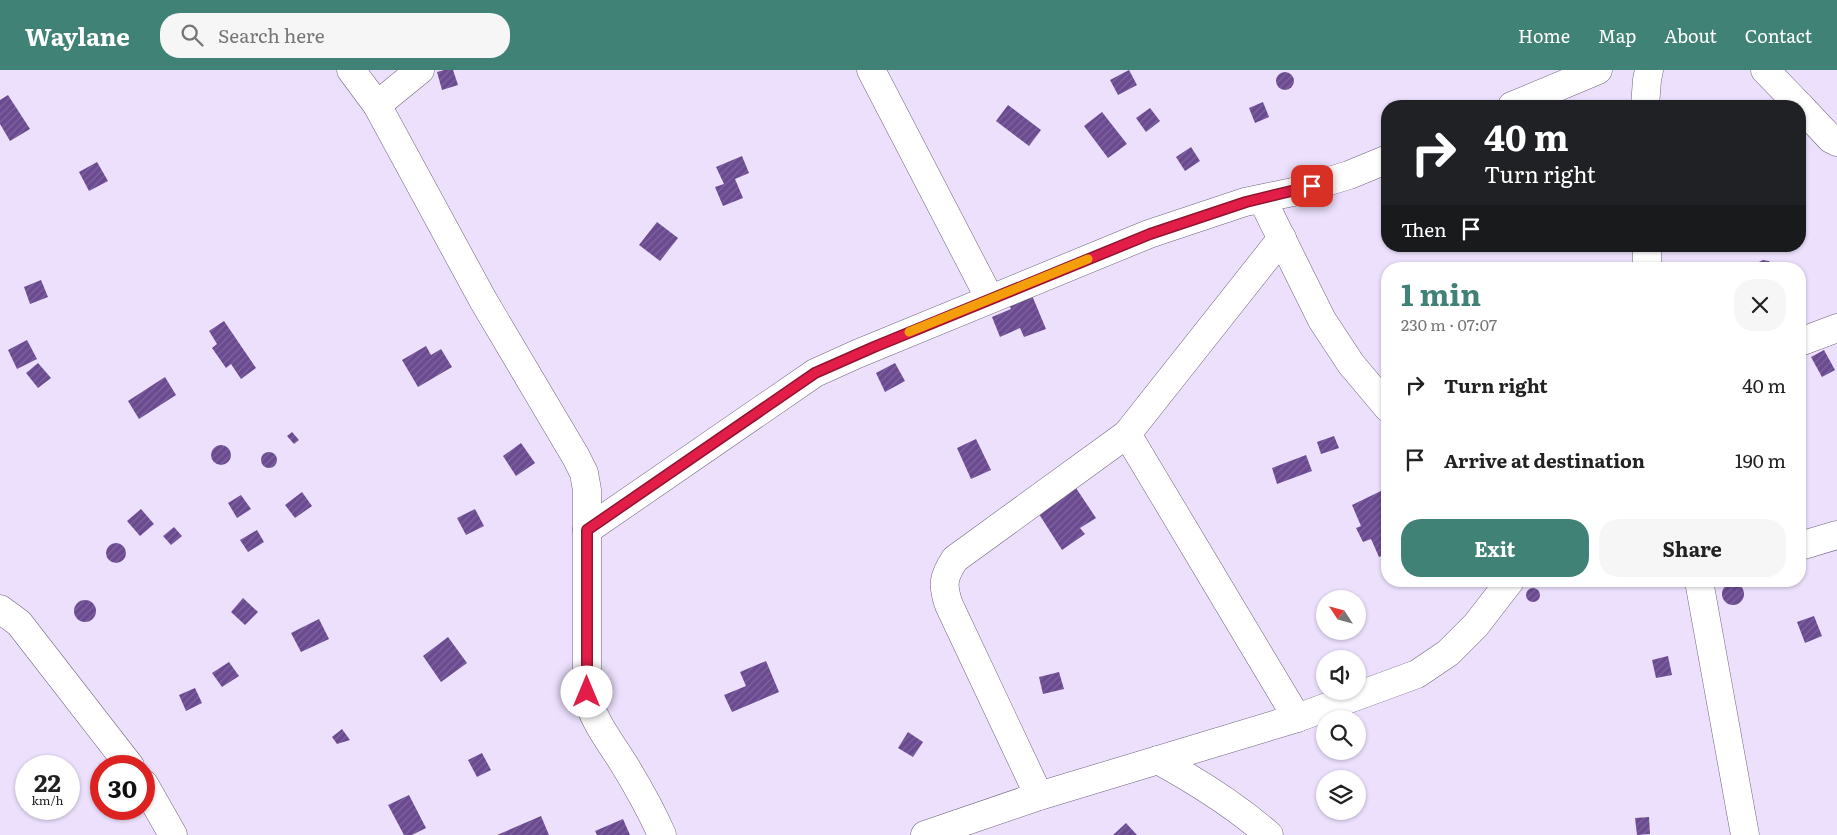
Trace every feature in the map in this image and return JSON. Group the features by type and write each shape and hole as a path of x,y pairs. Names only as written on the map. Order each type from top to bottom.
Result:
{"street":[{"path":"351,70 377,105 483,300 584,473 587,490 587,692 590,708 597,723 646,800 662,835"},
{"path":"377,105 420,70"},
{"path":"871,70 990,299"},
{"path":"1526,100 1598,70"},
{"path":"1645,100 1649,70"},
{"path":"1765,70 1794,100"},
{"path":"1806,112 1831,139 1837,142"},
{"path":"587,530 815,373 1150,234 1246,202 1293,192 1349,176 1381,161"},
{"path":"1262,199 1322,320 1351,364 1381,400"},
{"path":"1039,796 949,605 944,591 947,571 955,559 1127,434 1282,238"},
{"path":"1806,340 1837,328"},
{"path":"1127,434 1297,718"},
{"path":"1806,544 1837,535"},
{"path":"924,835 1039,796 1297,718 1417,674 1448,653 1476,625 1502,587"},
{"path":"1700,587 1745,835"},
{"path":"0,608 19,623 121,755"},
{"path":"1158,760 1246,814 1269,835"},
{"path":"155,804 172,835"}],"building":[{"path":"453,70 458,85 442,90 437,72"},
{"path":"1129,70 1137,85 1118,95 1110,80"},
{"path":"1285,72 1291,75 1294,81 1291,87 1285,90 1279,87 1276,81 1279,75"},
{"path":"8,95 30,129 10,141 0,124 0,100"},
{"path":"1263,102 1269,117 1255,123 1249,108"},
{"path":"1008,105 1041,130 1029,146 996,121"},
{"path":"1150,108 1160,121 1146,132 1136,118"},
{"path":"1102,112 1127,144 1108,158 1084,126"},
{"path":"1191,147 1200,161 1185,171 1176,157"},
{"path":"742,156 749,173 735,179 743,198 723,206 715,187 724,184 716,167"},
{"path":"97,162 108,181 89,191 79,172"},
{"path":"657,222 678,238 660,261 639,245"},
{"path":"41,280 48,297 30,304 24,287"},
{"path":"1031,293 1046,329 1024,337 1020,328 1000,337 992,317 1011,309 1008,302"},
{"path":"224,321 256,368 241,379 231,364 226,368 212,348 217,344 209,331"},
{"path":"27,340 37,359 17,369 8,350"},
{"path":"426,346 431,355 441,349 452,367 418,387 402,360"},
{"path":"1824,350 1835,370 1822,377 1811,357"},
{"path":"38,363 51,378 38,388 26,373"},
{"path":"895,363 905,381 885,392 876,373"},
{"path":"165,377 176,395 139,419 128,401"},
{"path":"292,432 299,440 294,444 287,436"},
{"path":"1334,436 1339,448 1321,454 1317,442"},
{"path":"976,439 991,470 971,479 957,448"},
{"path":"521,443 535,463 516,476 503,456"},
{"path":"217,445 225,445 231,451 231,459 225,465 217,465 211,459 211,451"},
{"path":"266,452 272,452 277,457 275,466 266,468 261,463 261,457"},
{"path":"1306,455 1312,471 1277,484 1272,468"},
{"path":"1074,485 1096,518 1080,528 1085,534 1062,550 1037,511"},
{"path":"1381,491 1381,556 1379,557 1371,539 1363,542 1356,528 1361,526 1352,505"},
{"path":"302,492 312,506 295,518 285,505"},
{"path":"241,495 251,509 237,518 228,503"},
{"path":"141,509 154,524 140,536 127,521"},
{"path":"475,509 484,526 466,535 457,518"},
{"path":"174,527 182,536 171,545 163,536"},
{"path":"257,530 264,542 248,552 240,540"},
{"path":"116,543 123,546 126,553 123,560 116,563 109,560 106,553 109,546"},
{"path":"1724,587 1742,587 1744,590 1744,598 1737,605 1729,605 1722,598 1722,590"},
{"path":"1530,588 1536,588 1540,595 1536,602 1530,602 1526,598 1526,592"},
{"path":"243,598 258,612 245,625 231,612"},
{"path":"85,600 95,607 96,611 89,621 85,622 75,615 74,611 81,601"},
{"path":"1814,616 1822,636 1805,643 1797,622"},
{"path":"319,619 329,639 301,652 291,633"},
{"path":"448,637 467,663 441,682 423,656"},
{"path":"1668,656 1672,675 1656,678 1652,660"},
{"path":"766,661 779,692 732,712 724,695 746,686 740,672"},
{"path":"229,662 239,676 222,687 212,673"},
{"path":"1059,672 1064,689 1043,694 1039,677"},
{"path":"195,688 202,703 186,711 179,695"},
{"path":"342,729 350,740 337,744 332,737"},
{"path":"908,732 923,742 913,757 898,748"},
{"path":"482,753 491,770 477,777 468,760"},
{"path":"409,795 426,828 412,835 404,835 388,805"},
{"path":"541,816 549,835 497,835"},
{"path":"1649,817 1650,834 1637,835 1635,818"},
{"path":"623,819 630,835 597,835 595,831"},
{"path":"1126,823 1137,835 1113,835"}],"slow traffic":[{"path":"909,332 1088,259"}],"route":[{"path":"587,692 587,530 815,373 1150,234 1246,202 1312,186"}]}
